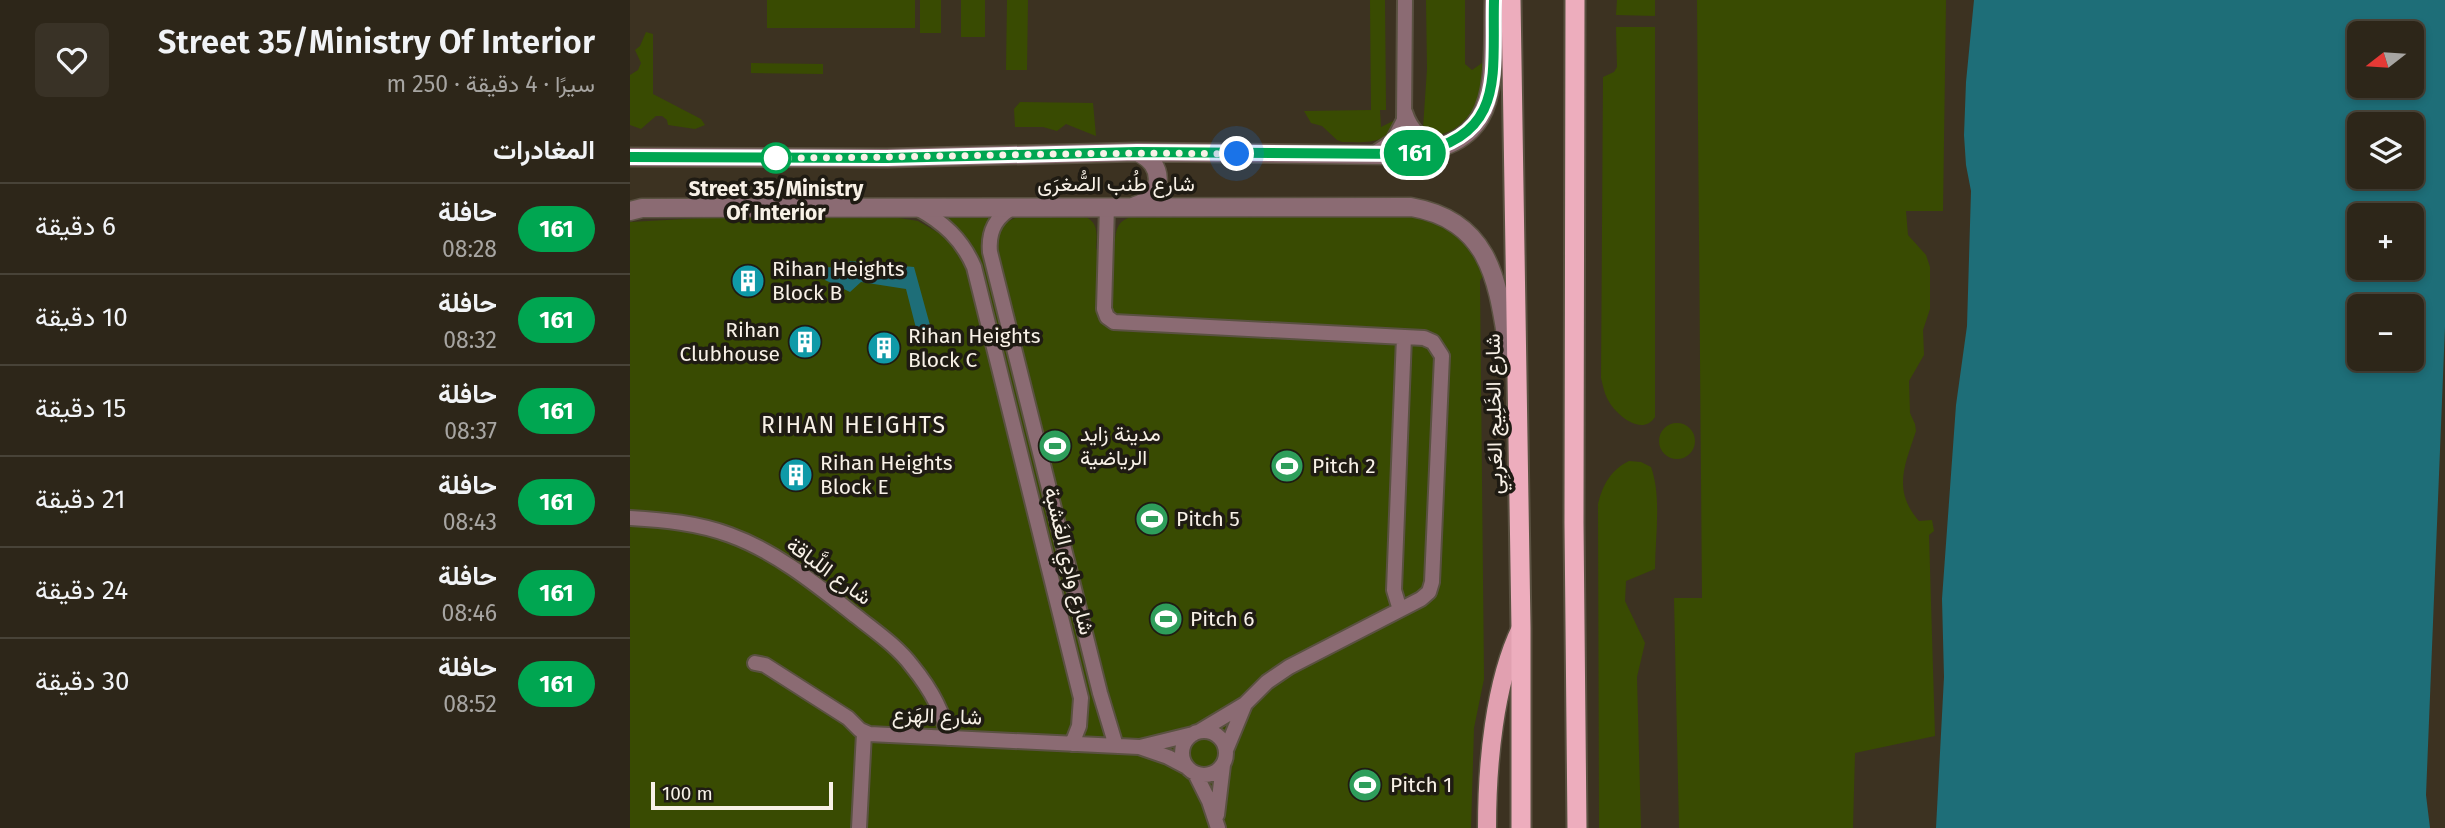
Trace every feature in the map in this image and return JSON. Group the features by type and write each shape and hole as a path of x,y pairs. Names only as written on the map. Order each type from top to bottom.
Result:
{"highway":[{"name":"شارع الخَلِيج العَربِي","path":"1511,0 1521,628 1521,828"},
{"path":"1575,0 1574,523 1577,828"}],"main road":[{"path":"1487,828 1488,793 1499,694 1507,660 1521,628"}],"street":[{"path":"1372,155 1398,135 1405,112 1405,0"},
{"name":"شارع طُنب الصُّغرَى","path":"630,157 887,158 1137,152 1412,154 1446,146 1476,123 1492,89 1493,0"},
{"path":"1405,112 1413,130 1420,136 1428,142 1446,146"},
{"path":"1135,206 1154,195 1158,181 1151,160 1137,152"},
{"path":"1107,206 1104,309 1107,317 1114,322 1404,337 1429,340 1440,351 1443,361 1432,582 1425,596 1289,667 1267,682 1245,704 1226,750 1218,824"},
{"name":"شارع طُنب الصُّغرَى","path":"630,211 642,208 1411,206 1445,216 1461,226 1485,253 1492,270 1516,391"},
{"name":"شارع وادِي الغَشبة","path":"1014,207 1001,215 993,227 990,252 1100,693 1116,746"},
{"name":"شارع وادِي الغَشبة","path":"916,208 938,221 957,238 974,267 1081,698 1079,726 1072,744"},
{"path":"1400,610 1394,590 1404,337"},
{"name":"شارع اللَّباقة","path":"630,517 702,526 733,536 768,553 819,587 886,639 912,666 939,708 948,738"},
{"name":"شارع الهَزع","path":"755,663 765,665 848,718 864,733 1139,747 1168,757 1191,770"},
{"name":"شارع الهَزع","path":"1139,747 1197,732 1245,704"},
{"path":"1218,824 1182,757 1183,746 1197,732 1215,734 1223,741 1226,750"},
{"path":"859,828 864,733"},
{"path":"1191,770 1211,774 1223,765"}],"green space":[{"path":"767,0 915,0 915,28 767,28"},
{"path":"920,0 941,0 941,33 920,33"},
{"path":"961,0 985,0 985,37 961,37"},
{"path":"1007,0 1028,0 1027,70 1006,70"},
{"path":"1370,0 1385,0 1386,110 1380,110 1381,127 1395,120 1387,134 1374,141 1342,142 1322,126 1311,123 1304,111 1371,110"},
{"path":"1426,0 1465,0 1465,64 1472,70 1482,63 1480,92 1473,109 1454,129 1438,135 1429,135 1423,128 1427,69"},
{"path":"1617,0 1655,0 1655,16 1616,15"},
{"path":"1697,0 1946,0 1943,211 1906,211 1908,235 1926,255 1930,267 1930,309 1923,330 1924,355 1909,381 1910,413 1916,431 1905,466 1903,488 1911,510 1919,521 1932,520 1934,531 1929,535 1935,736 1855,753 1853,828 1679,828 1674,598 1702,598"},
{"path":"1616,27 1655,27 1655,417 1650,423 1643,425 1630,422 1617,412 1607,397 1601,378 1603,77 1614,72 1617,67"},
{"path":"646,32 653,34 653,94 701,119 705,125 695,129 668,125 662,116 656,116 641,129 630,125 630,75 638,70 641,63 635,50 640,46"},
{"path":"751,63 823,64 823,74 751,73"},
{"path":"1020,102 1093,103 1096,136 1066,124 1057,131 1043,127 1015,127 1014,109"},
{"name":"مدينة زايد الرياضية","path":"939,216 991,216 984,229 997,234 1003,224 1017,217 1083,216 1094,225 1097,234 1096,249 1114,251 1117,228 1123,221 1135,216 1418,216 1457,229 1486,271 1480,281 1484,679 1474,728 1471,828 630,828 630,222 703,218 893,217 918,221 944,236 955,227"},
{"path":"1677,423 1689,429 1695,441 1689,453 1677,459 1665,453 1659,441 1665,429"},
{"path":"1629,461 1641,462 1651,467 1657,504 1655,569 1626,581 1625,601 1645,643 1637,677 1641,828 1599,828 1598,504 1609,478"}],"water":[{"path":"1974,0 2445,0 2445,327 2426,795 2430,828 1936,828 1944,677 1942,599 1956,405 1967,326 1971,191 1964,135"},
{"path":"850,261 914,267 933,336 919,340 906,289 861,282 850,292 825,280 824,267 845,268"}],"bus line":[{"name":"161","path":"630,157 887,158 1137,152 1412,154 1446,146 1455,141 1476,123 1486,107 1492,89 1494,0"}],"place":[{"name":"Street 35/Ministry Of Interior","path":"776,158"},
{"name":"Rihan Heights Block B","path":"748,281"},
{"name":"Rihan Clubhouse","path":"805,342"},
{"name":"Rihan Heights Block C","path":"884,348"},
{"name":"مدينة زايد الرياضية","path":"1055,446"},
{"name":"Pitch 2","path":"1287,466"},
{"name":"Rihan Heights Block E","path":"796,475"},
{"name":"Pitch 5","path":"1152,519"},
{"name":"Pitch 6","path":"1166,619"},
{"name":"Pitch 1","path":"1365,785"}],"district":[{"name":"RIHAN HEIGHTS","path":"854,425"}],"route":[{"path":"776,158 1137,152 1237,154"}]}
